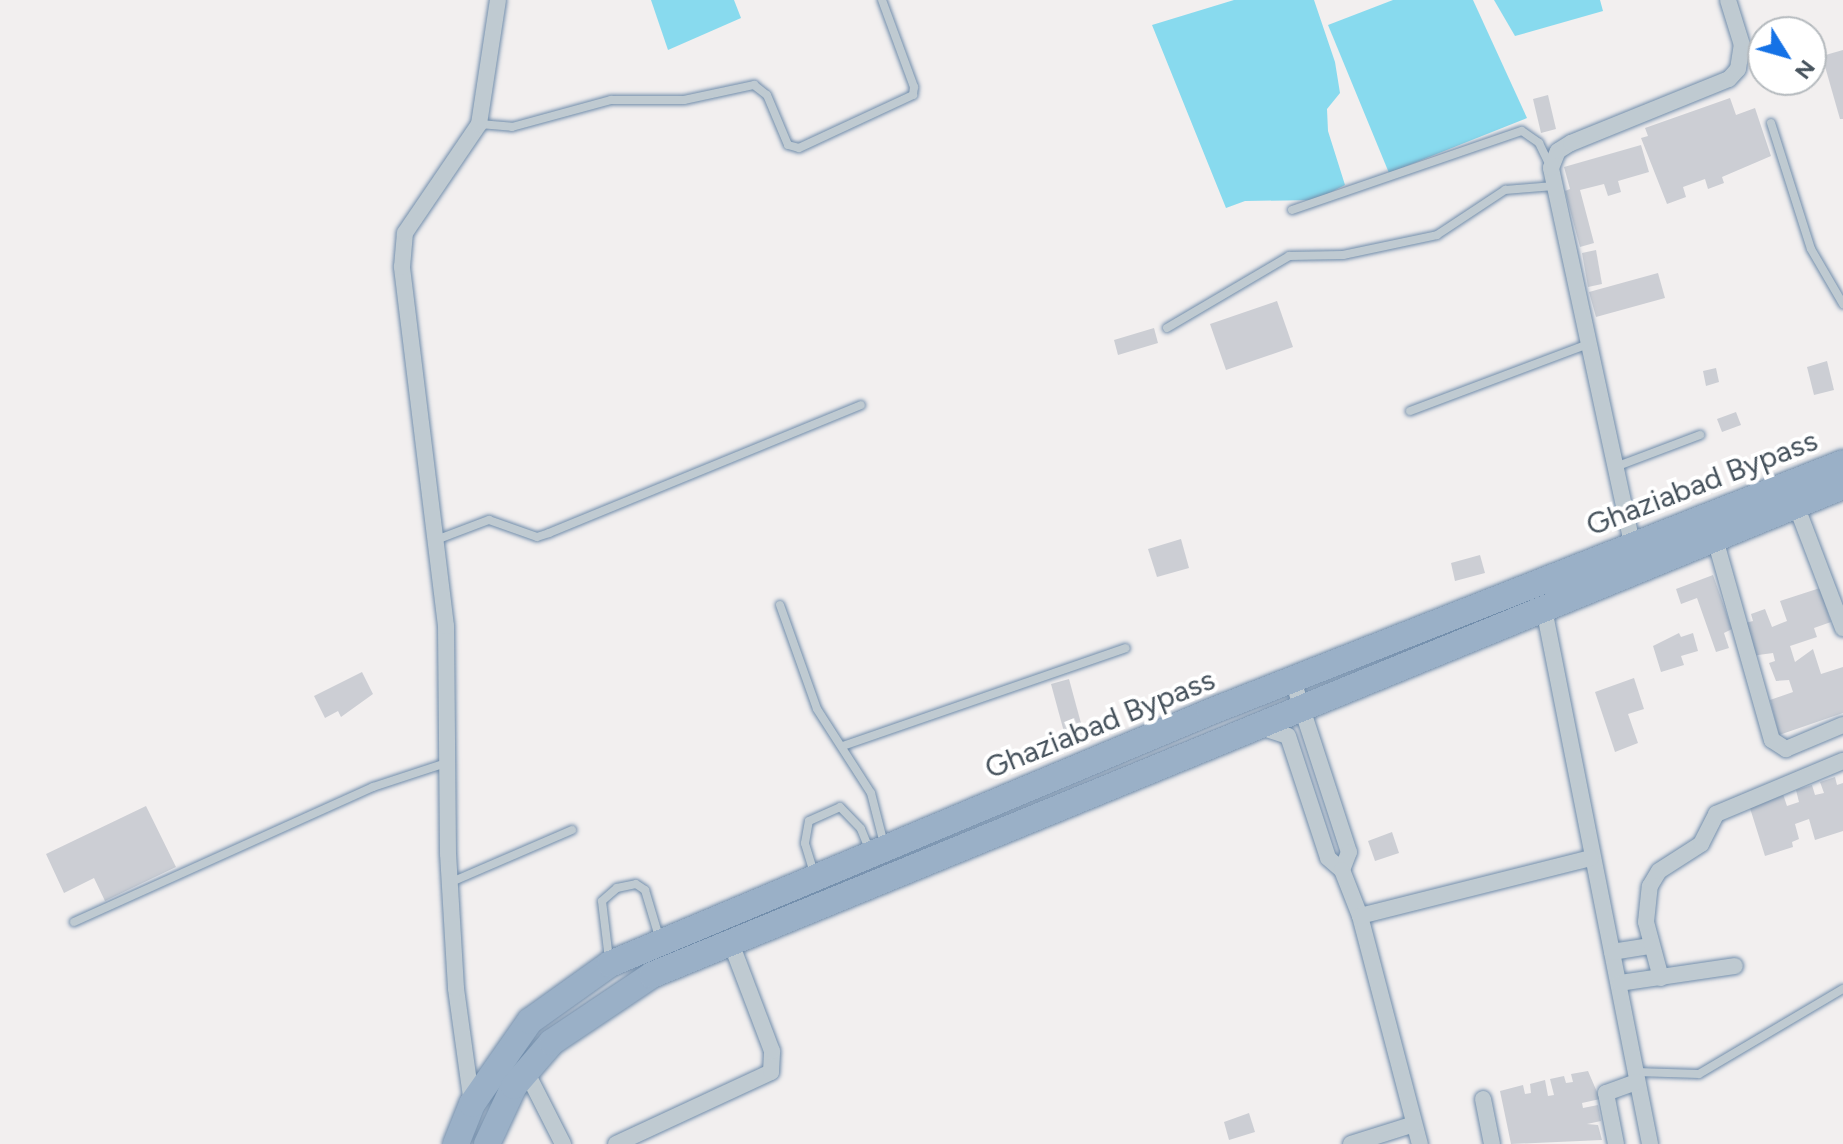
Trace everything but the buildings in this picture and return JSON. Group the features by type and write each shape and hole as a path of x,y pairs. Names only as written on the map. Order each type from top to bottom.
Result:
{"highway":[{"name":"Ghaziabad Bypass","path":"456,1144 472,1104 530,1021 610,964 1026,788 1632,543 1843,463"},
{"name":"Ghaziabad Bypass","path":"487,1144 526,1071 552,1042 652,975 1843,486"},
{"path":"1026,788 1035,818"}],"street":[{"path":"472,1104 456,988 449,883 450,762 446,626 402,267 405,233 479,124 498,0"},
{"path":"1632,543 1551,168 1558,151 1571,143 1729,79 1738,69 1742,45 1728,0"},
{"path":"1796,505 1843,628"},
{"path":"1715,539 1772,740 1786,749 1843,725"},
{"path":"1544,609 1650,1144"},
{"path":"1293,681 1349,852 1342,870"},
{"path":"1258,726 1288,736 1328,858 1342,870 1360,916 1420,1144"},
{"path":"1661,978 1646,922 1650,886 1673,858 1701,844 1716,814 1843,761"},
{"path":"1360,916 1591,858"},
{"path":"616,1144 771,1072 772,1051 731,943"},
{"path":"1612,952 1651,946"},
{"path":"1620,983 1735,966"},
{"path":"526,1071 563,1144"},
{"path":"1616,1144 1606,1093 1636,1077"},
{"path":"1483,1099 1492,1144"},
{"path":"1361,1142 1414,1124"}],"lane":[{"path":"479,124 512,127 611,100 684,100 754,85 767,95 788,145 799,148 905,101 915,90 882,0"},
{"path":"1771,123 1811,249 1843,304"},
{"path":"1292,210 1522,131 1539,143 1551,168"},
{"path":"1167,328 1289,256 1343,255 1437,235 1505,190 1554,186"},
{"path":"1410,411 1588,344"},
{"path":"436,540 489,520 537,537 861,405"},
{"path":"1615,467 1700,435"},
{"path":"780,605 808,688 871,793 878,850"},
{"path":"843,746 1126,648"},
{"path":"74,922 373,787 450,762"},
{"path":"815,878 805,843 809,821 840,807 878,850"},
{"path":"449,883 572,830"},
{"path":"610,964 602,901 617,888 636,884 645,890 660,941"},
{"path":"1636,1077 1699,1074 1843,989"}],"water":[{"path":"651,0 734,0 741,18 668,50"},
{"path":"1234,0 1314,0 1335,62 1340,93 1327,109 1328,131 1345,185 1316,200 1245,201 1226,208 1152,25"},
{"path":"1393,0 1473,0 1527,118 1389,173 1328,25"},
{"path":"1494,0 1600,0 1603,11 1515,36"}]}
